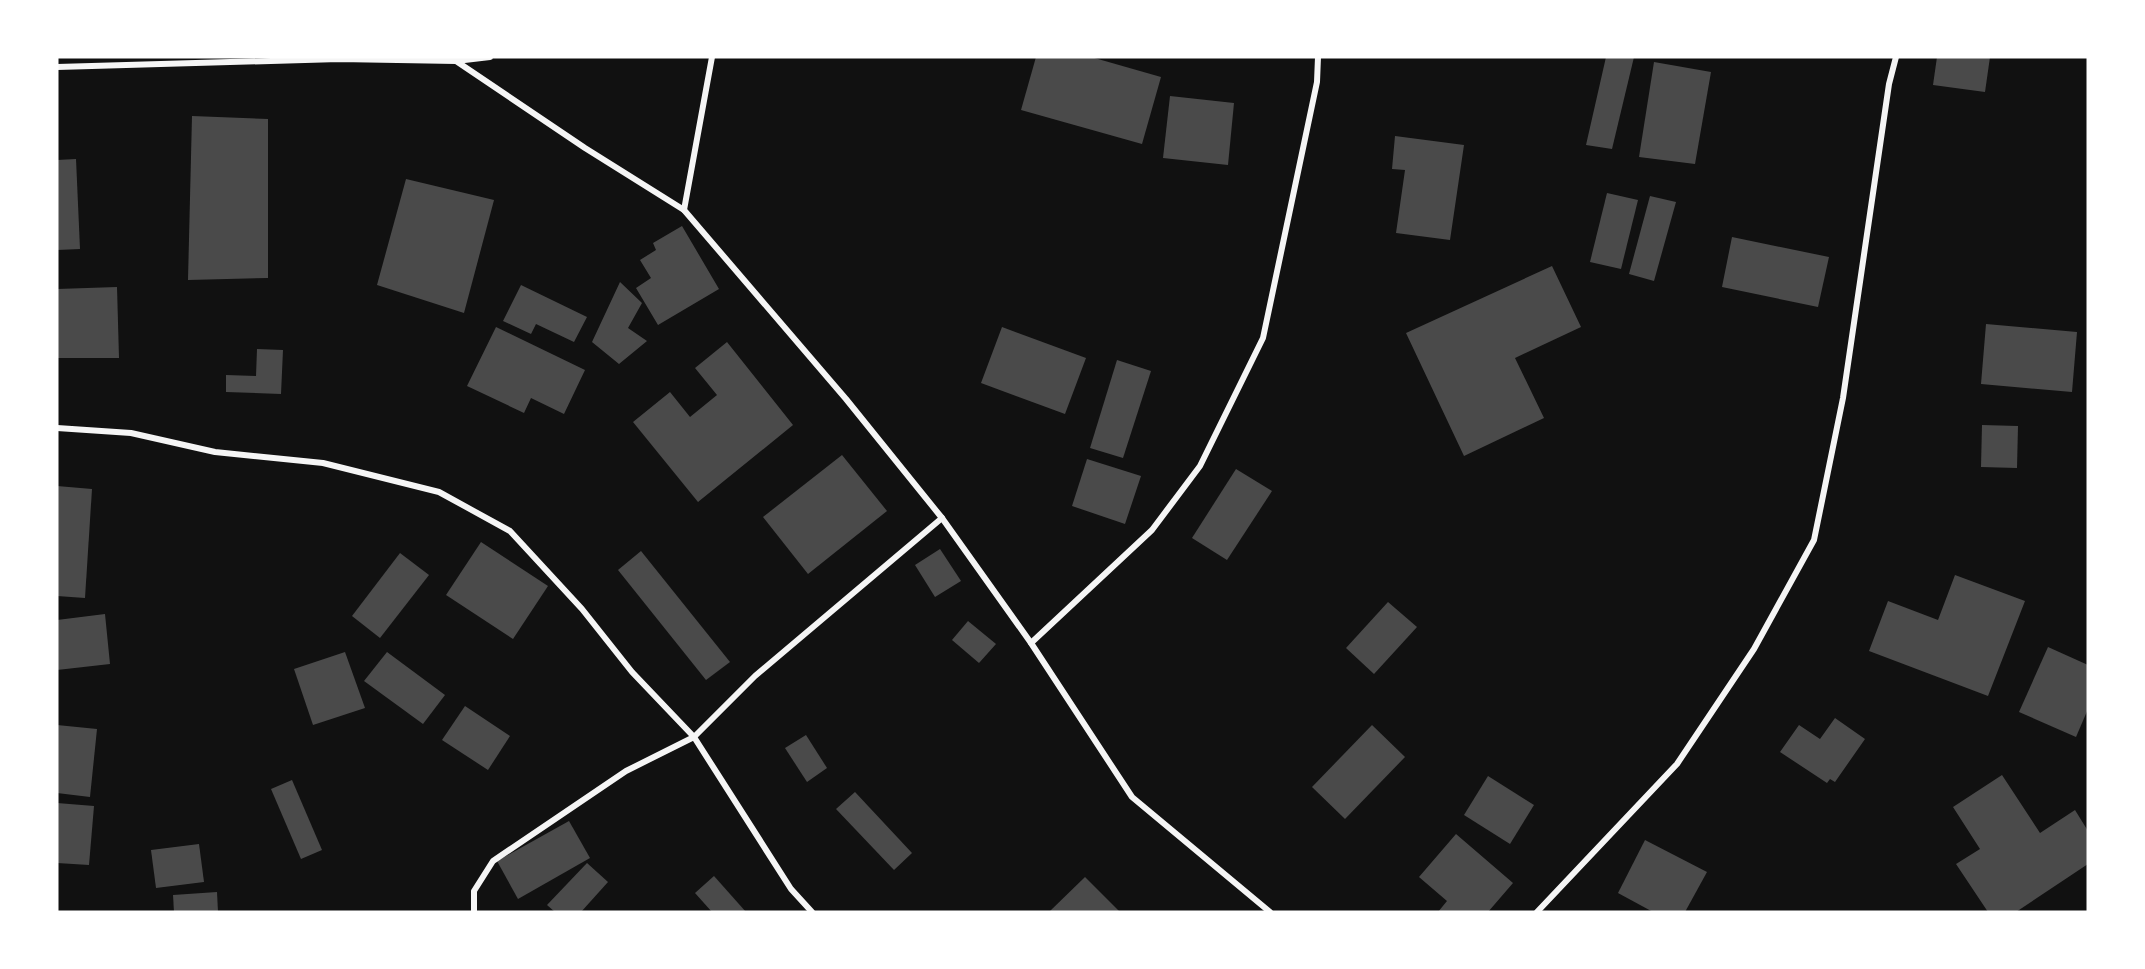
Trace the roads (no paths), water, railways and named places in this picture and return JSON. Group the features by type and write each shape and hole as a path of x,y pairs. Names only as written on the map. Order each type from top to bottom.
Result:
{"street":[{"path":"57,67 339,59 456,61 490,57"},
{"path":"684,210 712,57"},
{"path":"1031,643 1152,530 1200,466 1263,338 1317,82 1318,57"},
{"path":"1537,912 1677,764 1754,649 1814,540 1843,398 1883,119 1896,57"},
{"path":"456,61 585,148 684,210 846,399 942,518 1031,643 1132,797 1266,911"},
{"path":"57,428 131,433 215,452 324,463 439,492 510,531 582,609 632,672 694,737 791,889 812,912"},
{"path":"474,912 474,891 493,861 626,771 694,737 755,675 942,518"}]}
